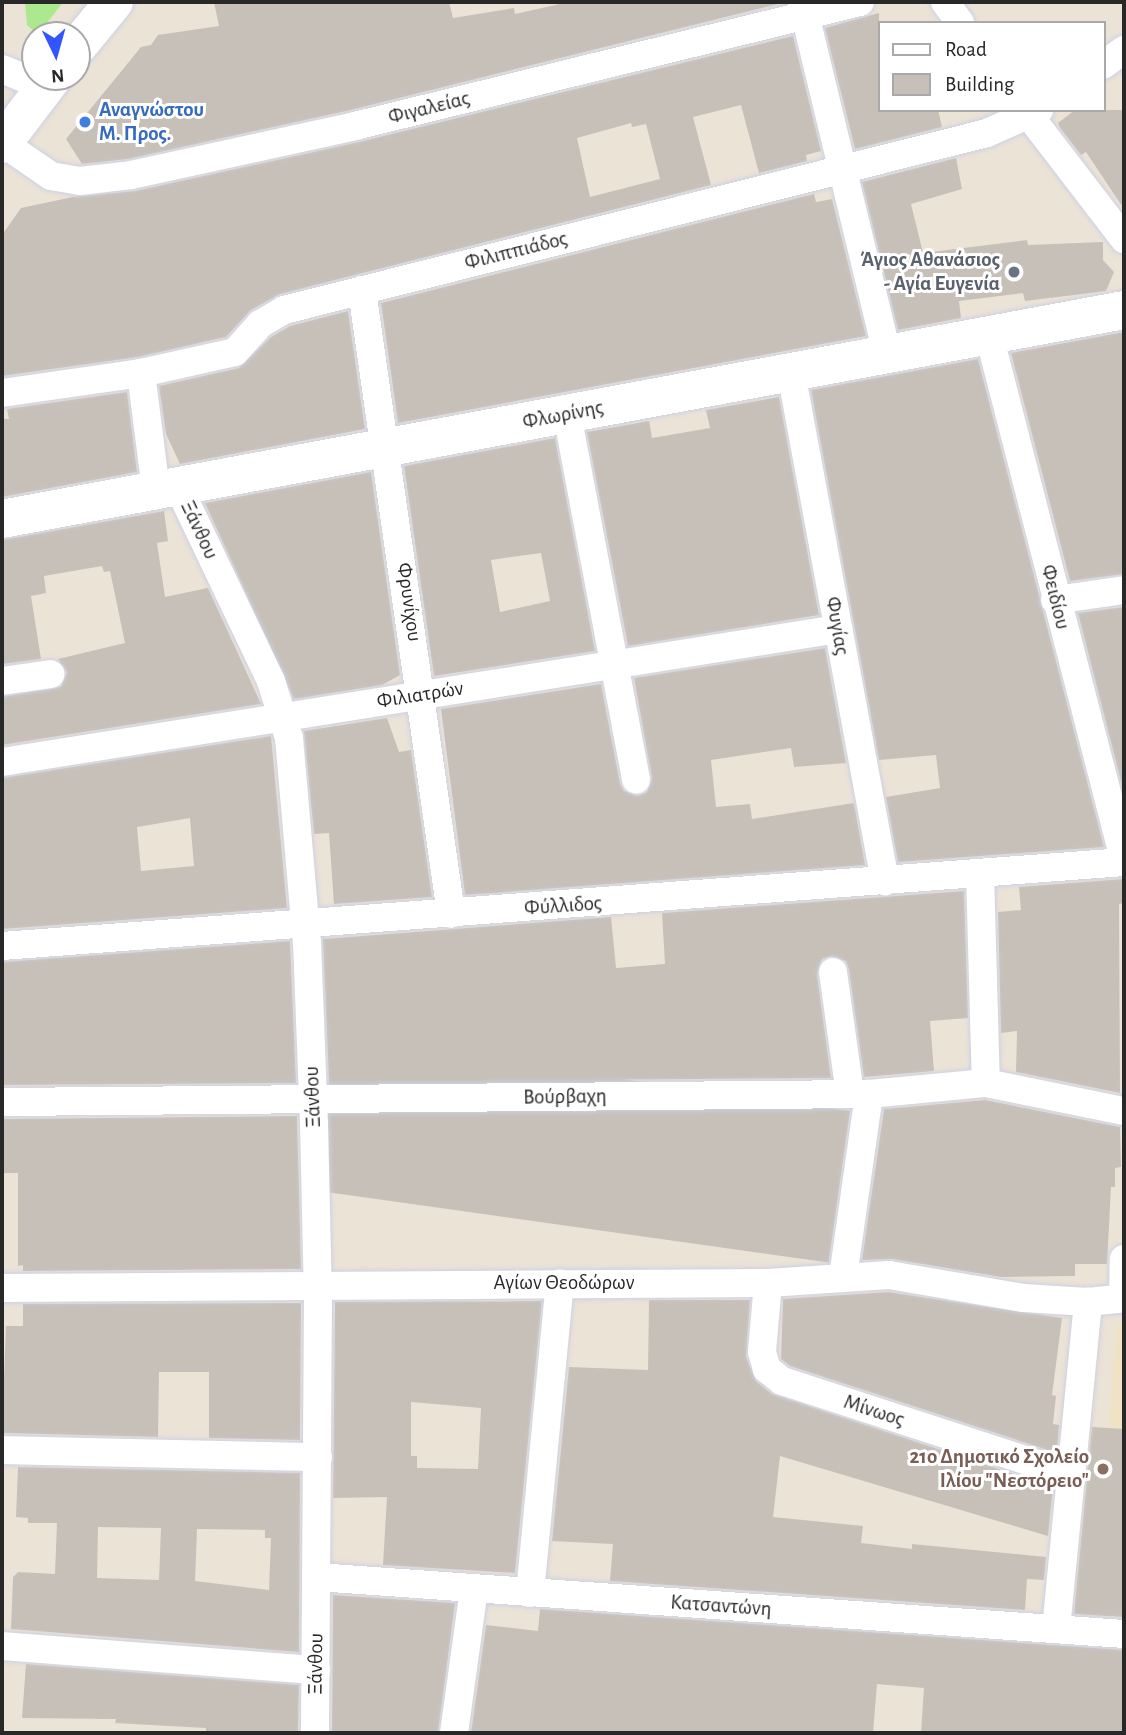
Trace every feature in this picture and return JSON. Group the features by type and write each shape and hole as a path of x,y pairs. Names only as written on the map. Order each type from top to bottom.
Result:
{"street":[{"path":"91,30 114,2"},
{"name":"Φιγαλείας","path":"2,144 51,176 80,181 131,174 355,126 804,8 860,2"},
{"path":"945,2 959,21"},
{"path":"804,8 887,354"},
{"path":"1105,64 1124,50"},
{"path":"2,62 21,70"},
{"path":"2,144 42,91"},
{"path":"1031,112 1124,239"},
{"name":"Φιλιππιάδος","path":"2,393 141,373 235,352 260,324 284,310 987,133 1031,112"},
{"name":"Φρυνίχου","path":"362,290 422,695 450,914"},
{"name":"Φλωρίνης","path":"2,519 1124,310"},
{"name":"Φειδίου","path":"989,335 1124,860"},
{"name":"Φυγίας","path":"791,372 885,881"},
{"name":"Ξάνθου","path":"141,373 167,489 285,717 306,923 313,1101 318,1284 315,1733"},
{"path":"567,414 636,780"},
{"path":"1055,600 1124,590"},
{"name":"Φιλιατρών","path":"2,762 838,629"},
{"path":"2,681 51,674"},
{"name":"Φύλλιδος","path":"2,946 885,881 1124,860"},
{"path":"980,873 986,1083"},
{"path":"833,972 859,1094 843,1277"},
{"name":"Βούρβαχη","path":"2,1102 859,1094 986,1083 1124,1111"},
{"path":"1124,1259 1124,1298"},
{"name":"Αγίων Θεοδώρων","path":"2,1288 768,1283 889,1275 1024,1298 1088,1302 1124,1298"},
{"path":"530,1593 560,1283"},
{"name":"Μίνωος","path":"768,1283 762,1352 767,1369 782,1381 1068,1474"},
{"path":"1056,1629 1068,1474 1088,1302"},
{"path":"2,1450 318,1457"},
{"name":"Κατσαντώνη","path":"317,1577 1124,1634"},
{"path":"454,1733 474,1588"},
{"path":"2,1646 316,1670"}],"shaded area":[{"name":"21ο Δημοτικό Σχολείο Ιλίου \"Νεστόρειο\"","path":"1116,1324 1124,1325 1124,1615 1073,1612 1085,1426 1109,1428"}],"green space":[{"path":"25,2 63,2 49,21 27,21"}],"building":[{"path":"214,2 449,2 453,18 514,8 515,14 569,2 786,2 351,110 128,159 82,164 66,139 141,47 151,45 158,35 219,26"},
{"path":"879,13 878,112 938,112 942,127 855,149 825,28"},
{"path":"793,36 821,151 806,155 807,161 759,173 741,105 693,117 711,185 280,294 251,310 226,337 138,357 2,376 2,235 21,208 73,197 135,191 359,142","holes":["631,123 632,127 646,124 660,179 590,197 577,138"]},
{"path":"1124,110 1124,209 1086,152 1081,155 1058,123 1072,112"},
{"path":"956,158 962,189 911,204 923,253 1027,240 1028,245 1103,242 1103,260 1114,272 1106,291 1025,301 1023,293 959,301 961,318 898,330 862,182"},
{"path":"814,194 816,202 832,199 866,336 398,423 381,303"},
{"path":"348,311 365,429 180,464 166,434 159,386 239,368 271,337 290,326"},
{"path":"1124,332 1124,574 1070,581 1011,353"},
{"path":"978,359 1104,847 898,862 886,797 940,788 936,755 879,760 811,390"},
{"path":"127,392 137,472 2,497 2,419 9,419 7,409"},
{"path":"779,397 819,615 628,646 587,432 649,421 652,438 710,428 706,410"},
{"path":"555,438 595,651 434,676 404,466","holes":["541,553 550,601 500,612 491,560"]},
{"path":"371,472 400,675 382,685 294,699 205,503"},
{"path":"164,511 168,541 157,543 165,597 208,588 261,704 2,745 2,697 61,687 67,672 58,659 125,643 110,571 104,572 102,566 44,576 46,593 31,596 41,659 2,664 2,540"},
{"path":"1124,607 1124,793 1078,613"},
{"path":"825,648 846,763 794,767 791,748 711,760 716,807 750,804 752,819 854,803 865,865 465,895 441,709 601,684 620,783 624,791 638,796 647,792 652,778 634,678"},
{"path":"387,718 399,752 411,750 432,897 334,904 329,833 314,834 304,731"},
{"path":"271,736 287,908 2,929 2,778","holes":["190,818 194,866 141,871 137,827"]},
{"path":"1124,879 1124,903 1119,904 1120,1093 1016,1072 1017,1031 1001,1033 998,912 1021,910 1019,887"},
{"path":"964,891 968,1018 930,1021 934,1071 864,1077 849,970 846,961 831,956 822,959 817,974 831,1078 329,1082 323,939 611,917 616,968 665,964 662,913"},
{"path":"290,941 296,1083 2,1085 2,962"},
{"path":"335,1039 850,1111 829,1263 314,1190"},
{"path":"985,1100 1120,1127 1121,1167 1115,1168 1115,1187 1111,1187 1107,1264 1075,1264 1075,1276 1001,1277 892,1259 862,1260 884,1109"},
{"path":"297,1116 301,1269 23,1271 23,1265 18,1266 18,1173 2,1173 2,1119"},
{"path":"888,1292 1062,1318 1052,1395 1056,1396 1053,1424 1059,1425 1057,1453 790,1366 781,1359 783,1299"},
{"path":"649,1300 750,1300 746,1357 756,1381 772,1394 1053,1487 1048,1536 780,1456 773,1517 863,1526 861,1543 912,1549 912,1544 1046,1557 1044,1580 1027,1579 1025,1610 610,1581 613,1544 552,1541 569,1367 648,1370"},
{"path":"542,1301 515,1573 383,1565 387,1497 333,1498 335,1302","holes":["411,1402 481,1408 478,1469 417,1468 417,1456 411,1456"]},
{"path":"301,1303 300,1440 209,1438 209,1372 159,1372 158,1437 2,1433 6,1326 23,1326 23,1304"},
{"name":"21ο Δημοτικό Σχολείο Ιλίου \"Νεστόρειο\"","path":"1092,1427 1124,1429 1124,1617 1074,1614"},
{"path":"18,1467 300,1473 299,1652 11,1629 13,1577 18,1572 55,1574 57,1523 28,1523 28,1518 16,1517","holes":["98,1527 161,1528 159,1580 97,1578","197,1529 265,1530 265,1538 271,1538 269,1590 195,1581"]},
{"path":"333,1595 455,1603 438,1733 332,1733"},
{"path":"540,1609 1124,1650 1124,1733 921,1733 924,1688 877,1684 873,1733 471,1733 486,1625 538,1631"},
{"path":"26,1664 299,1685 298,1733 206,1733 206,1728 115,1723 116,1719 22,1718"}],"place":[{"name":"Αναγνώστου Μ. Προς.","path":"85,122"},
{"name":"Άγιος Αθανάσιος - Αγία Ευγενία","path":"1014,272"},
{"name":"21ο Δημοτικό Σχολείο Ιλίου \"Νεστόρειο\"","path":"1103,1469"}]}
